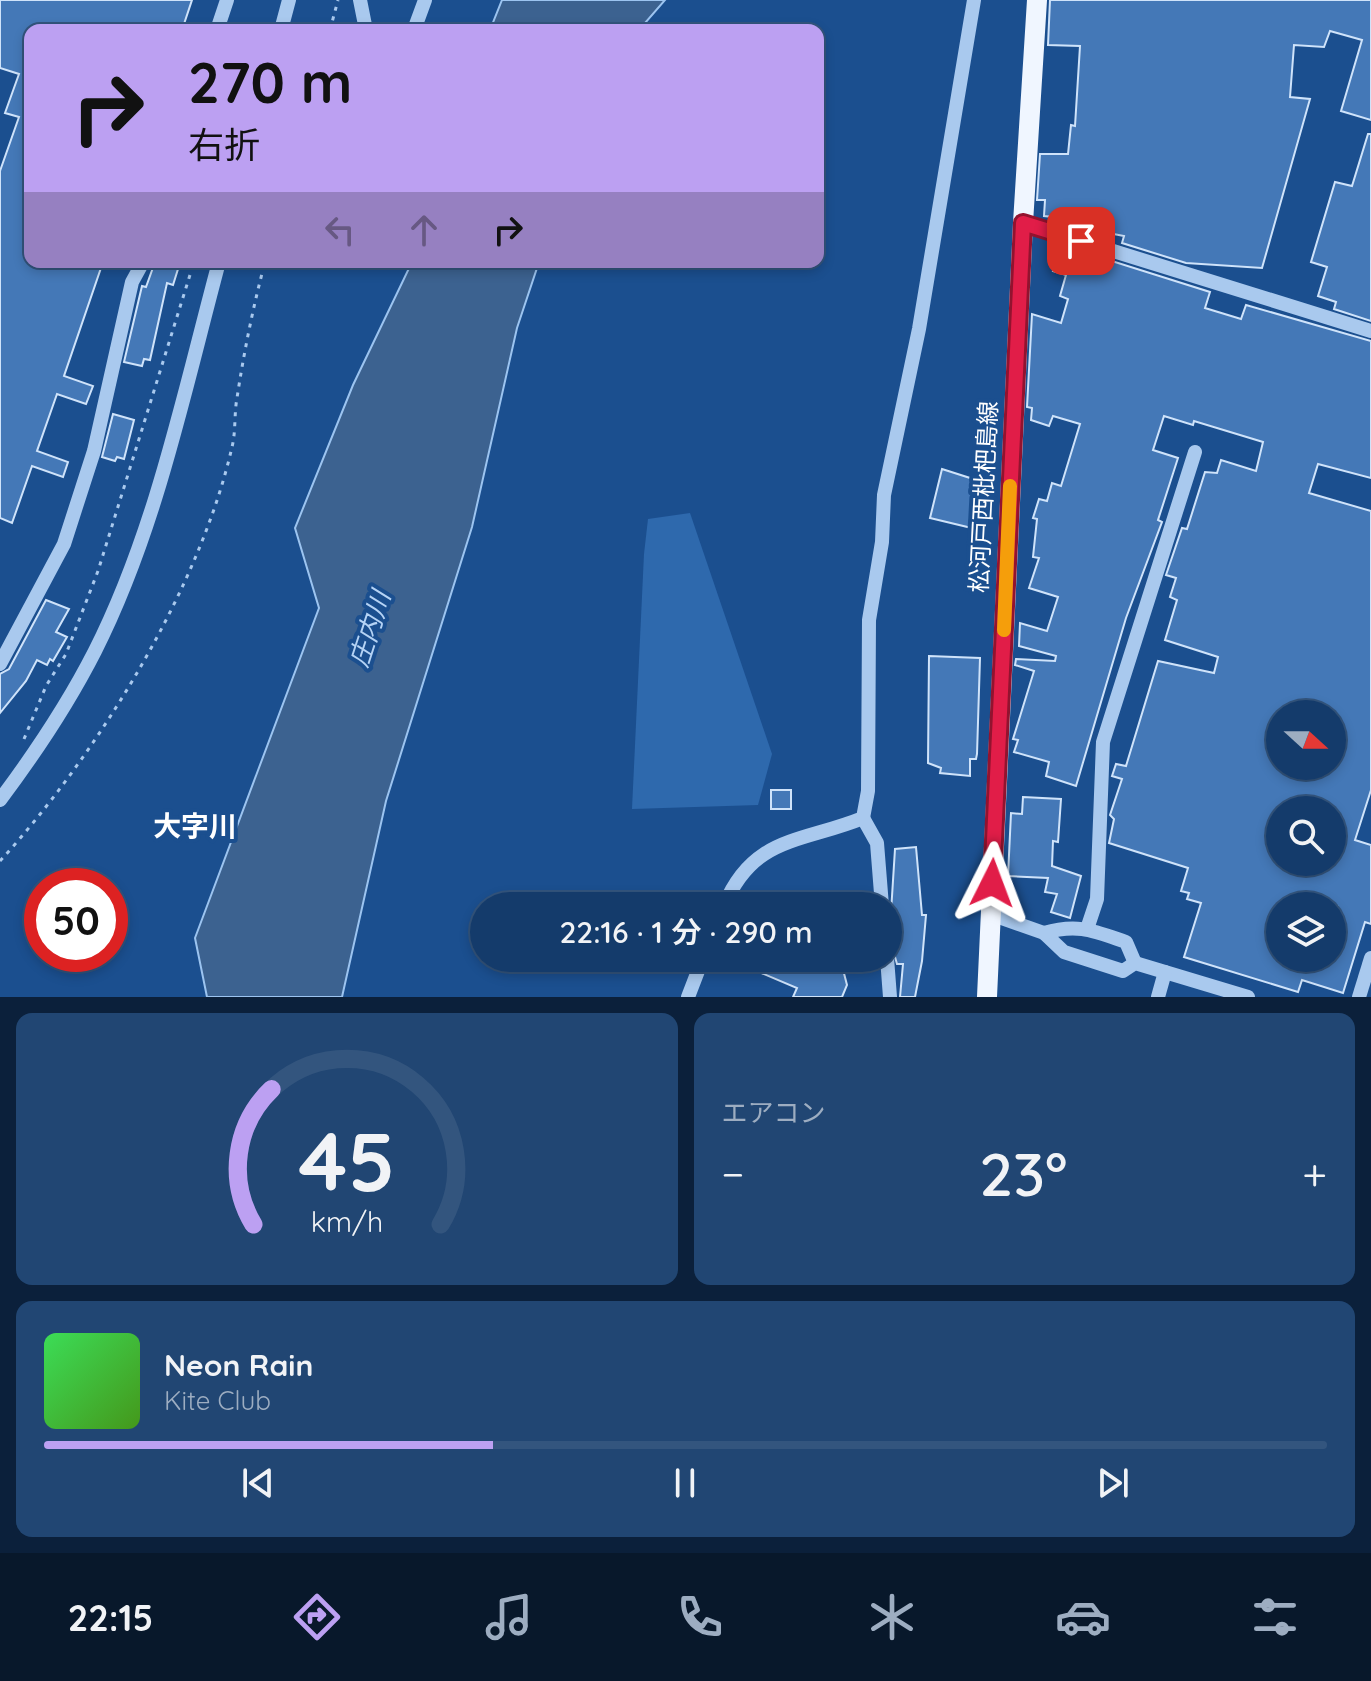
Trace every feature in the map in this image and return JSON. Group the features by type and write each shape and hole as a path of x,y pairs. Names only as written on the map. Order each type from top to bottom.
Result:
{"main road":[{"name":"松河戸西枇杷島線","path":"987,997 1023,223 1037,0"}],"street":[{"path":"219,24 227,0"},
{"path":"283,24 289,0"},
{"path":"360,0 365,24"},
{"path":"416,24 425,0"},
{"path":"881,892 877,843 863,818 868,791 869,620 882,542 884,495 919,329 974,0"},
{"path":"1023,223 1371,331"},
{"path":"0,664 64,544 94,451 132,282 140,268"},
{"path":"0,800 37,751 70,696 118,600 161,476 217,268"},
{"path":"1087,929 1097,899 1103,742 1195,452"},
{"path":"730,892 754,858 863,818"},
{"path":"990,914 1044,933 1064,952 1123,971 1135,963"},
{"path":"1044,933 1068,926 1087,929 1126,942 1135,963"},
{"path":"1359,997 1371,958"},
{"path":"1135,963 1248,997"},
{"path":"688,997 698,972"},
{"path":"888,972 890,997"},
{"path":"1158,997 1165,972"}],"path":[{"path":"332,24 338,0"},
{"path":"22,745 46,686 76,630 98,571 192,268"},
{"path":"0,861 51,800 109,715 156,637 188,570 233,445 252,310 263,268"}],"shaded area":[{"path":"690,513 772,754 758,805 632,809 648,519"}],"water":[{"path":"502,0 665,0 644,24 492,24"},
{"name":"庄内川","path":"409,268 537,268 517,328 472,527 386,801 342,997 207,997 195,938 319,608 295,528 353,385"}],"building":[{"path":"0,0 192,0 184,24 24,24 24,268 101,268 64,376 93,386 86,404 57,394 37,451 68,462 63,477 32,466 12,523 0,518 0,171 19,117 5,113 19,74 0,68"},
{"path":"1050,0 1371,0 1371,120 1341,111 1362,40 1330,31 1324,47 1294,45 1290,97 1310,99 1262,268 1186,263 1122,243 1124,236 1093,230 1082,225 1083,220 1044,216 1045,200 1037,200 1040,154 1068,154 1071,125 1075,126 1080,46 1048,45"},
{"path":"1368,134 1371,134 1371,321 1334,309 1336,302 1318,296 1327,267 1311,262 1335,182 1352,186"},
{"path":"1061,245 1210,292 1205,308 1241,319 1246,305 1371,341 1371,478 1318,464 1309,493 1371,511 1371,790 1355,840 1371,845 1371,924 1365,922 1343,993 1302,980 1298,992 1184,957 1201,903 1187,899 1189,893 1181,891 1188,868 1109,843 1114,819 1110,815 1122,779 1112,776 1116,764 1126,766 1158,661 1214,673 1218,657 1165,640 1177,600 1170,597 1176,578 1166,575 1182,528 1187,529 1205,472 1217,473 1221,460 1256,471 1263,442 1194,421 1193,425 1164,416 1153,450 1178,458 1158,520 1162,522 1126,618 1076,786 1046,776 1049,762 1014,752 1018,740 1013,739 1034,671 1015,665 1016,659 1055,661 1056,656 1019,646 1020,623 1047,631 1058,597 1029,588 1039,558 1033,557 1037,519 1033,518 1039,499 1047,501 1052,483 1061,486 1080,424 1053,416 1049,426 1031,420 1032,408 1027,407 1032,314 1061,323 1068,299 1060,296 1066,275 1053,271"},
{"path":"153,268 178,269 173,285 167,283 150,360 144,359 142,366 124,362 142,286 146,287"},
{"path":"113,414 134,420 124,459 117,457 115,461 102,457"},
{"path":"942,469 995,486 980,530 930,518"},
{"path":"46,600 69,609 56,632 67,637 53,661 50,659 47,665 37,660 26,681 0,713 0,674 9,669"},
{"path":"929,656 980,658 977,754 976,759 970,759 970,776 940,773 941,768 928,763"},
{"path":"771,790 791,790 791,809 771,809"},
{"path":"1023,797 1061,799 1058,842 1053,841 1052,866 1081,876 1070,918 1051,912 1057,894 1045,892 1048,878 1008,876 1011,813 1022,814"},
{"path":"916,847 922,915 926,915 915,997 900,997 902,892 892,892 895,849"},
{"path":"759,972 844,972 847,985 842,997 793,997 797,988"}],"slow traffic":[{"path":"1004,630 1010,486"}],"district":[{"name":"大字川","path":"195,826"}],"route":[{"path":"992,883 1023,223 1081,241"}]}
